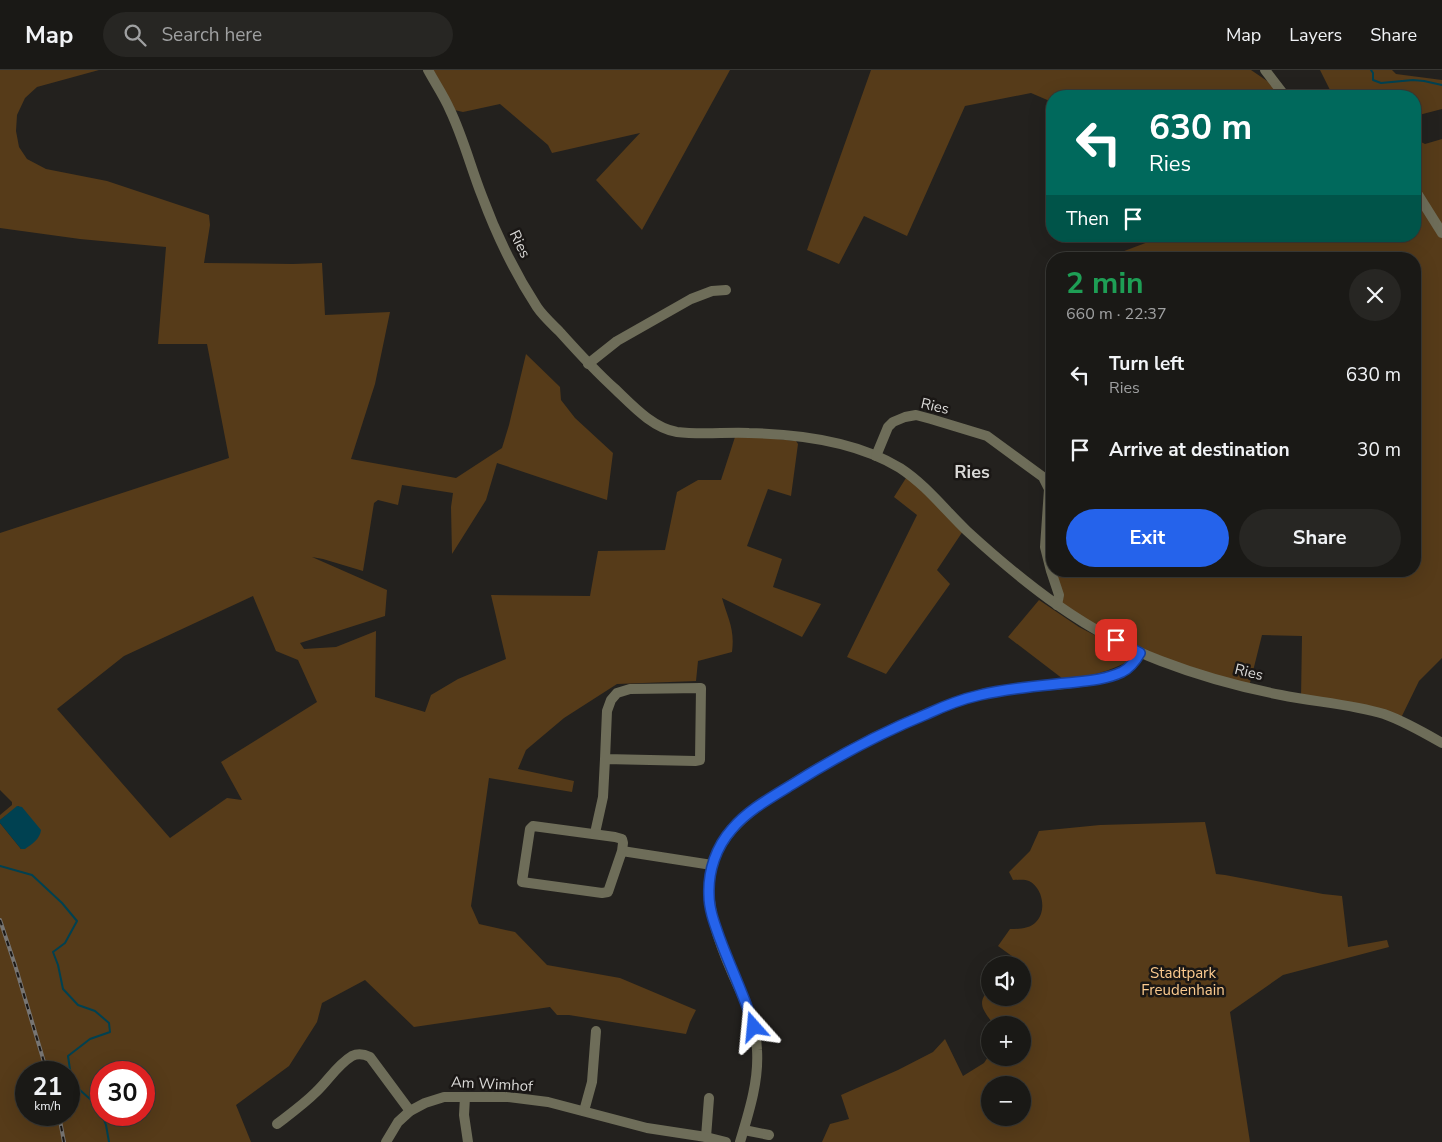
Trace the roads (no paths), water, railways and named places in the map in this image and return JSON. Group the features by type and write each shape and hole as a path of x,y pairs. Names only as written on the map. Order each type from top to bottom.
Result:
{"street":[{"name":"Ries","path":"428,70 455,121 483,198 510,260 539,310 588,364 657,425 678,432 780,434 832,442 876,456 893,464 916,480 965,529 1057,605 1083,623 1140,653 1201,676 1278,694 1384,714 1418,729 1442,743"},
{"path":"1265,70 1280,90"},
{"path":"1421,200 1442,233"},
{"path":"588,364 617,341 690,299 712,291 726,290"},
{"name":"Ries","path":"876,456 892,422 916,415 987,436 1043,477 1046,482"},
{"name":"Ries","path":"1053,577 1059,595 1057,605"},
{"path":"740,1142 756,1083 757,1050 754,1027 732,972 711,911 708,896 712,865 726,836 741,819 794,782 866,742 909,721 980,695 1006,690 1094,680 1111,676 1131,665 1140,653"},
{"path":"594,833 603,797 607,711 611,700 617,692 630,689 701,688 700,760 605,759"},
{"path":"532,826 594,833 622,839 622,850 608,892 602,893 522,882 532,826"},
{"path":"622,850 712,865"},
{"path":"584,1111 592,1082 596,1031"},
{"path":"277,1124 316,1092 351,1057 361,1054 366,1054 370,1057 410,1111"},
{"name":"Am Wimhof","path":"386,1142 398,1122 410,1111 425,1103 444,1097 508,1097 548,1102 647,1128 726,1142"},
{"path":"465,1097 464,1115 468,1142"},
{"path":"706,1137 709,1098"},
{"path":"744,1130 770,1135"}],"water":[{"path":"17,806 22,807 41,830 37,839 25,849 21,849 0,823 0,820"}],"waterway":[{"path":"1371,70 1373,80 1381,83 1413,80 1442,85"},
{"path":"0,866 32,875 62,903 77,921 65,943 53,952 63,989 78,1005 95,1011 109,1023 110,1032 90,1039 68,1056 72,1083 90,1099"},
{"path":"106,1126 109,1142"}],"railway":[{"path":"0,920 44,1061"},
{"path":"61,1126 64,1142"}],"district":[{"name":"Ries","path":"972,472"}],"park label":[{"name":"Stadtpark Freudenhain","path":"1183,982"}]}
